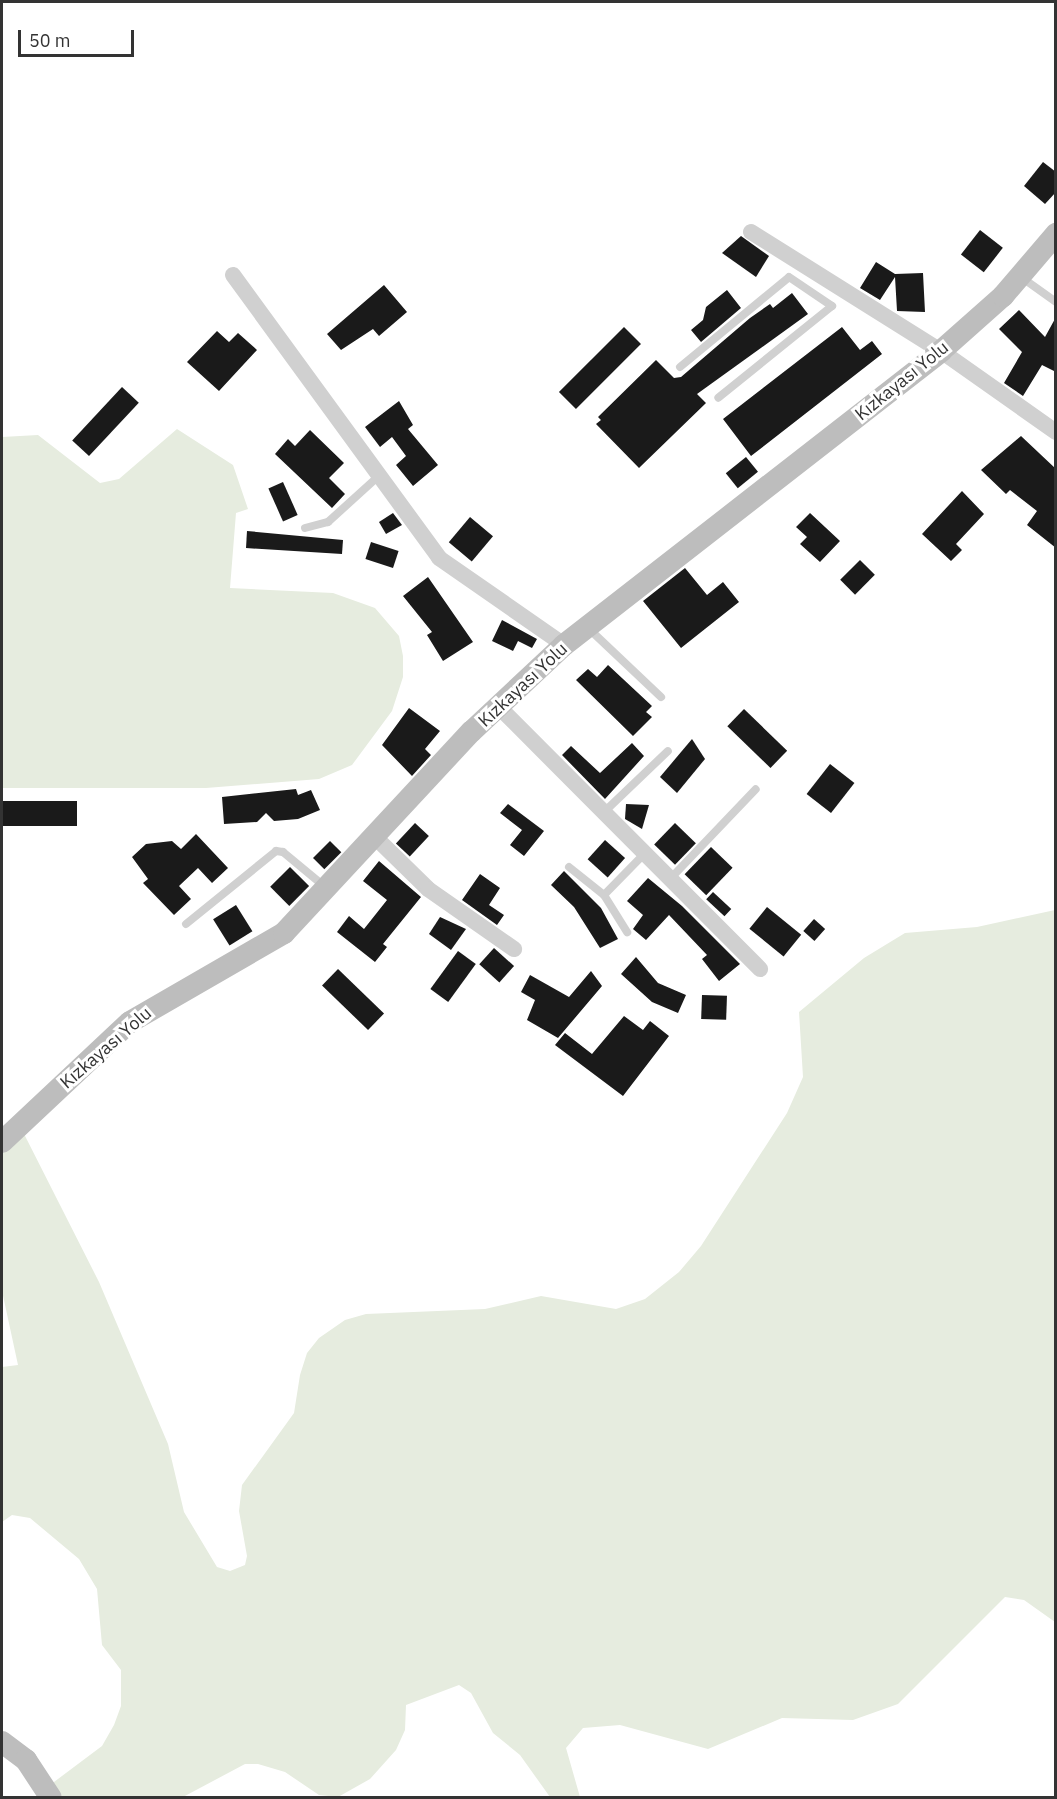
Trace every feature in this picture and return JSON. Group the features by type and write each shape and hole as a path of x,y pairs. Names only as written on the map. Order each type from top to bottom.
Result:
{"street":[{"path":"751,232 941,351 1056,432"},
{"name":"Kızkayası Yolu","path":"2,1142 130,1022 187,986 260,951 328,890 499,707 564,645 941,351 1020,277 1056,234"},
{"path":"233,275 381,474 440,558 564,645"},
{"path":"499,707 602,814 760,969"},
{"path":"376,838 428,889 514,949"},
{"path":"2,1742 26,1760 51,1797"}],"lane":[{"path":"680,367 789,278 791,257"},
{"path":"1020,277 1056,302"},
{"path":"718,398 832,306 789,278"},
{"path":"305,528 328,522 381,474"},
{"path":"587,627 661,697"},
{"path":"602,814 668,751"},
{"path":"670,880 756,789"},
{"path":"186,924 276,851 283,852 328,890"},
{"path":"604,895 643,855"},
{"path":"569,867 604,895 627,932"}],"shaded area":[{"path":"177,429 233,465 248,509 236,513 230,588 333,593 375,608 399,636 403,656 403,677 392,711 352,765 319,779 206,788 2,788 2,437 38,435 100,483 119,479"},
{"path":"1055,910 1055,1622 1024,1600 1005,1597 898,1704 853,1720 782,1718 708,1749 620,1725 583,1728 566,1748 580,1797 550,1797 520,1755 493,1733 471,1693 459,1685 406,1705 405,1730 396,1750 370,1779 338,1797 319,1795 285,1772 258,1764 245,1764 183,1797 51,1797 46,1788 102,1746 114,1725 121,1706 121,1670 102,1645 97,1589 79,1559 30,1518 12,1515 2,1522 2,1367 18,1365 2,1291 2,1142 20,1126 99,1282 168,1444 184,1512 217,1567 230,1571 245,1565 247,1556 239,1511 242,1485 294,1413 300,1375 307,1353 319,1338 345,1320 366,1314 485,1309 541,1296 616,1309 645,1299 679,1272 701,1246 787,1113 803,1077 799,1012 864,958 905,933 977,927"}],"building":[{"path":"1043,162 1056,172 1056,192 1045,204 1024,186"},
{"path":"980,230 1003,248 984,272 961,254"},
{"path":"741,236 769,256 756,277 722,253"},
{"path":"876,262 895,274 923,273 925,312 897,311 895,277 880,300 860,288"},
{"path":"384,285 407,312 379,336 373,329 341,350 327,334"},
{"path":"727,290 741,308 701,342 691,330 703,320 706,307"},
{"path":"792,293 808,314 697,394 706,403 639,468 596,424 601,420 598,417 656,360 674,378 681,377 750,318 770,304 773,308"},
{"path":"1019,310 1045,337 1056,317 1056,372 1042,365 1023,396 1004,383 1022,352 999,329"},
{"path":"624,327 641,344 576,409 559,392"},
{"path":"842,327 860,350 872,341 882,354 751,456 723,419"},
{"path":"217,331 229,342 238,333 257,350 219,391 187,362"},
{"path":"122,387 139,403 89,456 72,440"},
{"path":"399,401 413,425 408,429 438,465 413,486 396,465 406,456 392,437 380,447 365,427"},
{"path":"310,430 344,463 329,478 345,494 332,508 275,454 288,439 295,446"},
{"path":"1021,436 1056,469 1056,548 1027,525 1037,511 1010,490 1006,494 981,470"},
{"path":"746,457 758,472 738,488 726,473"},
{"path":"283,482 298,515 283,521 268,489"},
{"path":"962,491 984,514 956,544 962,550 951,561 922,534"},
{"path":"393,513 402,525 386,534 379,522"},
{"path":"810,513 840,541 820,562 800,544 807,537 796,527"},
{"path":"470,517 493,536 472,562 449,542"},
{"path":"247,531 343,540 342,554 246,548"},
{"path":"371,542 399,551 393,568 365,559"},
{"path":"860,560 875,575 855,595 840,580"},
{"path":"685,568 707,595 723,582 739,602 681,648 643,601"},
{"path":"428,577 473,642 443,661 427,635 432,632 403,596"},
{"path":"502,620 537,639 532,648 518,641 513,651 492,641"},
{"path":"608,665 652,706 646,712 652,717 633,736 576,680 588,669 597,677"},
{"path":"409,708 440,731 425,749 431,755 412,776 382,745"},
{"path":"744,709 787,751 770,768 727,726"},
{"path":"692,739 705,759 677,793 660,777"},
{"path":"632,743 644,756 605,799 562,755 571,746 600,773"},
{"path":"830,764 854,783 831,813 807,794"},
{"path":"296,789 298,795 311,790 320,810 298,819 274,821 266,813 257,822 224,824 222,797"},
{"path":"2,801 77,801 77,826 2,826"},
{"path":"508,804 544,831 524,856 510,845 522,830 500,813"},
{"path":"626,804 649,805 642,829 625,819"},
{"path":"415,823 429,836 410,856 396,843"},
{"path":"675,823 696,843 675,865 654,845"},
{"path":"196,834 228,868 212,883 198,868 179,886 191,899 174,915 143,883 148,879 132,857 146,844 172,841 181,849"},
{"path":"605,840 625,858 608,877 588,859"},
{"path":"330,841 341,852 324,869 313,858"},
{"path":"711,847 733,868 706,895 685,874"},
{"path":"379,861 421,897 383,944 387,947 375,962 337,932 349,916 364,929 387,900 363,881"},
{"path":"290,867 309,886 289,906 270,887"},
{"path":"564,871 601,908 618,939 600,948 574,907 551,885"},
{"path":"480,874 500,888 489,905 504,915 497,925 462,900"},
{"path":"648,878 682,906 740,964 719,981 702,959 707,955 669,915 646,940 633,929 643,915 627,901"},
{"path":"713,892 731,909 724,916 706,899"},
{"path":"236,905 252,931 230,946 213,919"},
{"path":"767,907 801,935 784,956 749,929"},
{"path":"440,917 466,929 451,950 429,934"},
{"path":"814,919 825,929 814,941 803,931"},
{"path":"494,948 514,966 499,982 479,964"},
{"path":"458,951 476,964 448,1002 430,989"},
{"path":"636,957 658,983 686,995 678,1013 652,1002 621,974"},
{"path":"338,969 384,1013 368,1030 322,986"},
{"path":"591,971 602,986 558,1038 527,1020 535,1000 521,992 530,975 569,997"},
{"path":"702,995 727,996 726,1020 701,1019"},
{"path":"624,1016 643,1030 650,1021 669,1036 623,1096 555,1045 565,1033 592,1054"}]}
